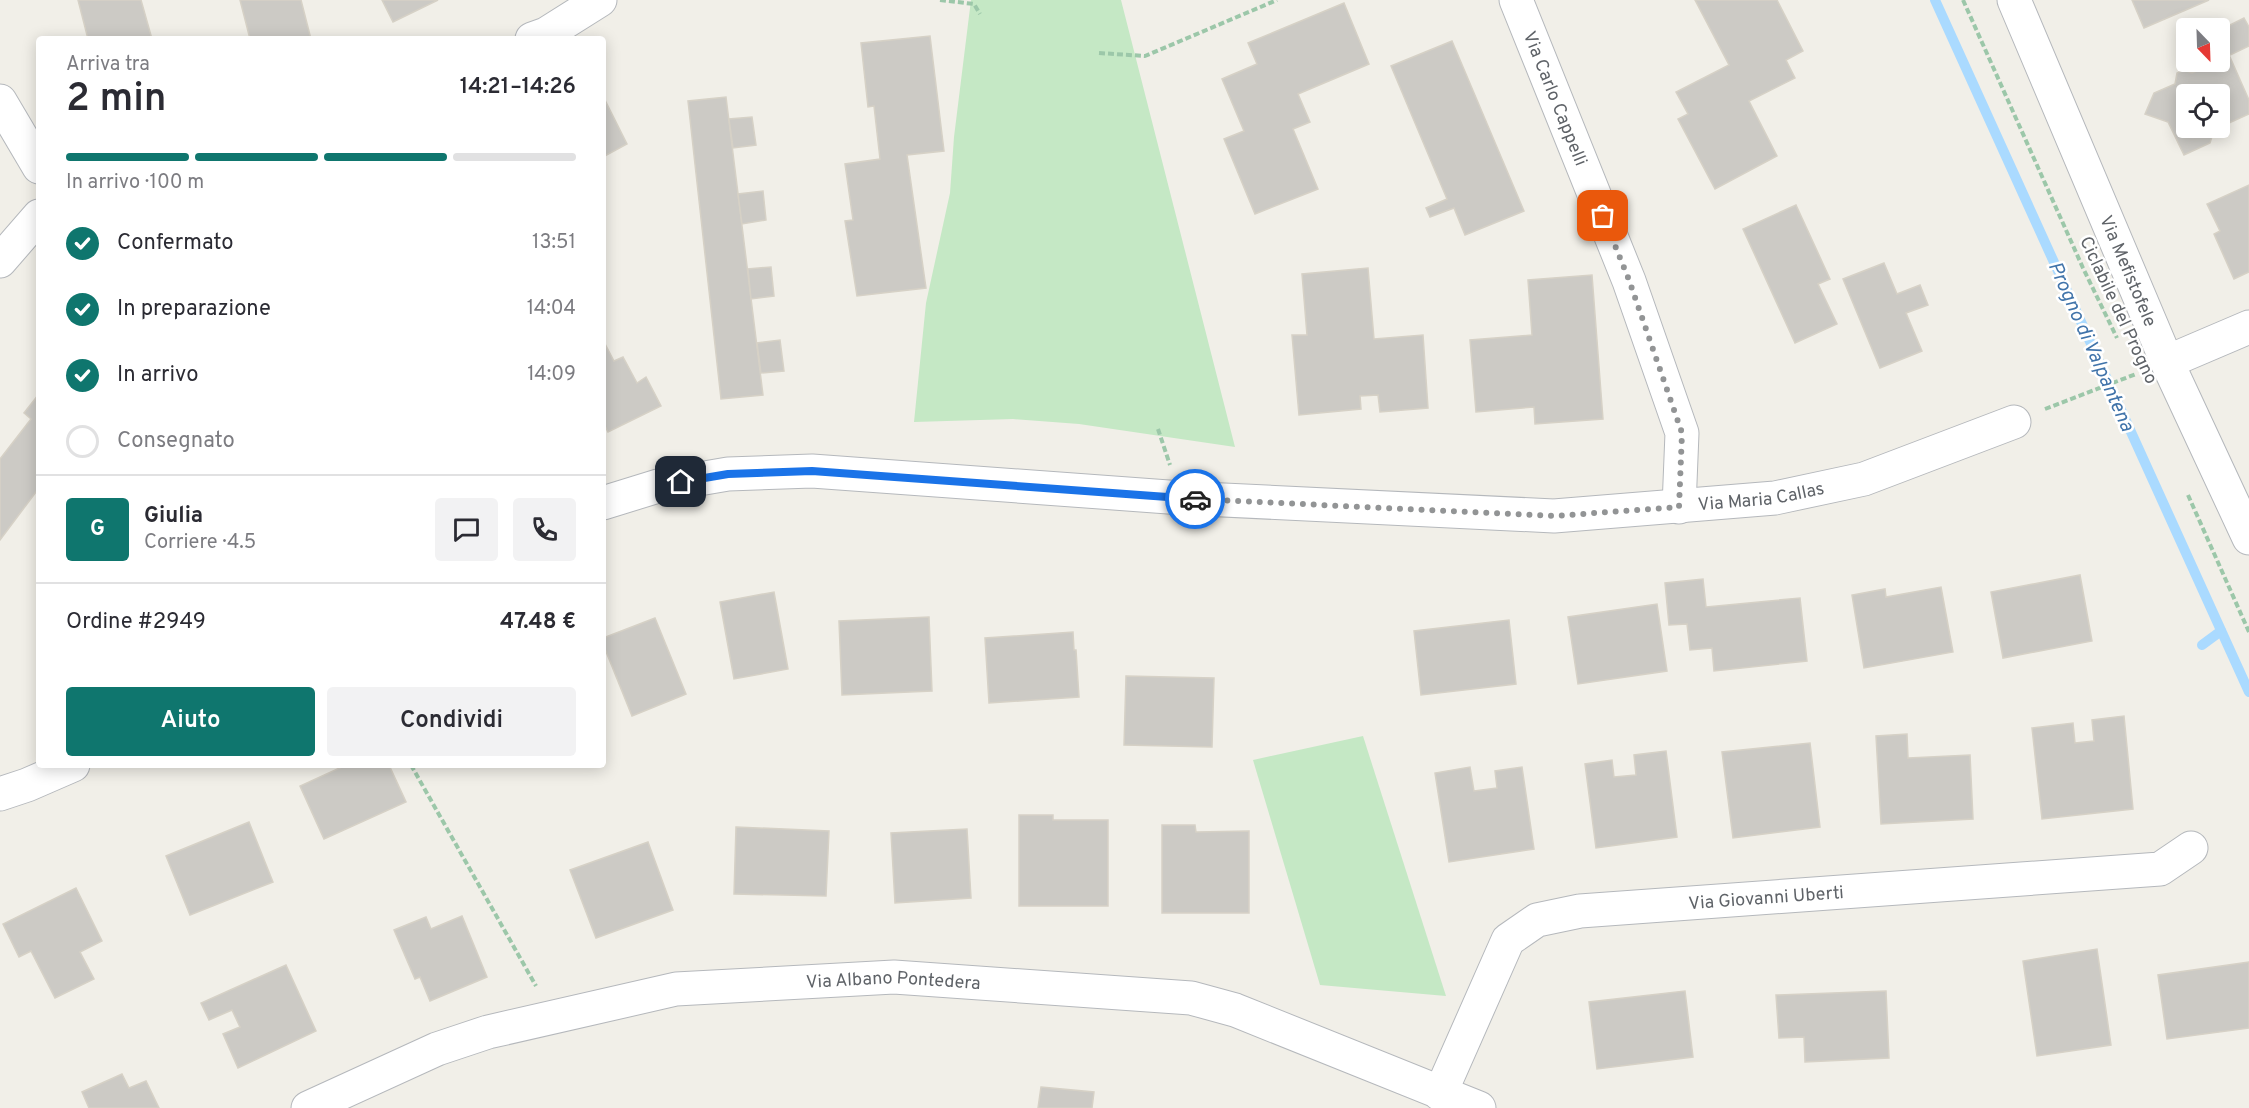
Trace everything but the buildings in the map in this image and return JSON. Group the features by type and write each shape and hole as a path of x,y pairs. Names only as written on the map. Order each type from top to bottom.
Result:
{"street":[{"path":"540,36 600,0"},
{"name":"Via Carlo Cappelli","path":"1516,0 1629,280 1682,433 1679,507"},
{"name":"Via Mefistofele","path":"2014,0 2168,362 2249,538"},
{"path":"0,101 36,162"},
{"path":"0,261 36,219"},
{"path":"2168,362 2249,327"},
{"name":"Via Maria Callas","path":"606,502 658,486 728,474 812,471 1182,498 1427,512 1554,516 1775,498 1864,479 2025,417"},
{"path":"0,794 66,768"},
{"name":"Via Giovanni Uberti","path":"1440,1094 1508,940 1537,920 1580,910 2160,869 2191,848"},
{"name":"Via Albano Pontedera","path":"308,1108 437,1049 468,1038 676,989 894,976 1191,998 1235,1010 1479,1108"}],"path":[{"path":"940,0 974,4 980,14"},
{"path":"1099,53 1145,56 1277,0"},
{"name":"Ciclabile del Progno","path":"1963,0 2119,343"},
{"name":"Ciclabile del Progno","path":"2129,364 2138,381"},
{"path":"2025,417 2134,374"},
{"path":"2188,494 2249,632"},
{"path":"413,768 541,996"}],"green space":[{"path":"971,0 1121,0 1235,447 1079,424 1013,419 914,422 926,303 950,193 954,137"},
{"path":"1363,736 1446,996 1320,985 1253,760"}],"waterway":[{"name":"Progno di Valpantena","path":"1935,0 2249,692"},
{"path":"2202,645 2221,631"}],"way so far":[{"path":"1195,499 1427,512 1554,516 1679,507 1682,433 1629,280 1603,216"}],"route":[{"path":"681,482 728,474 812,471 1195,499"}]}
